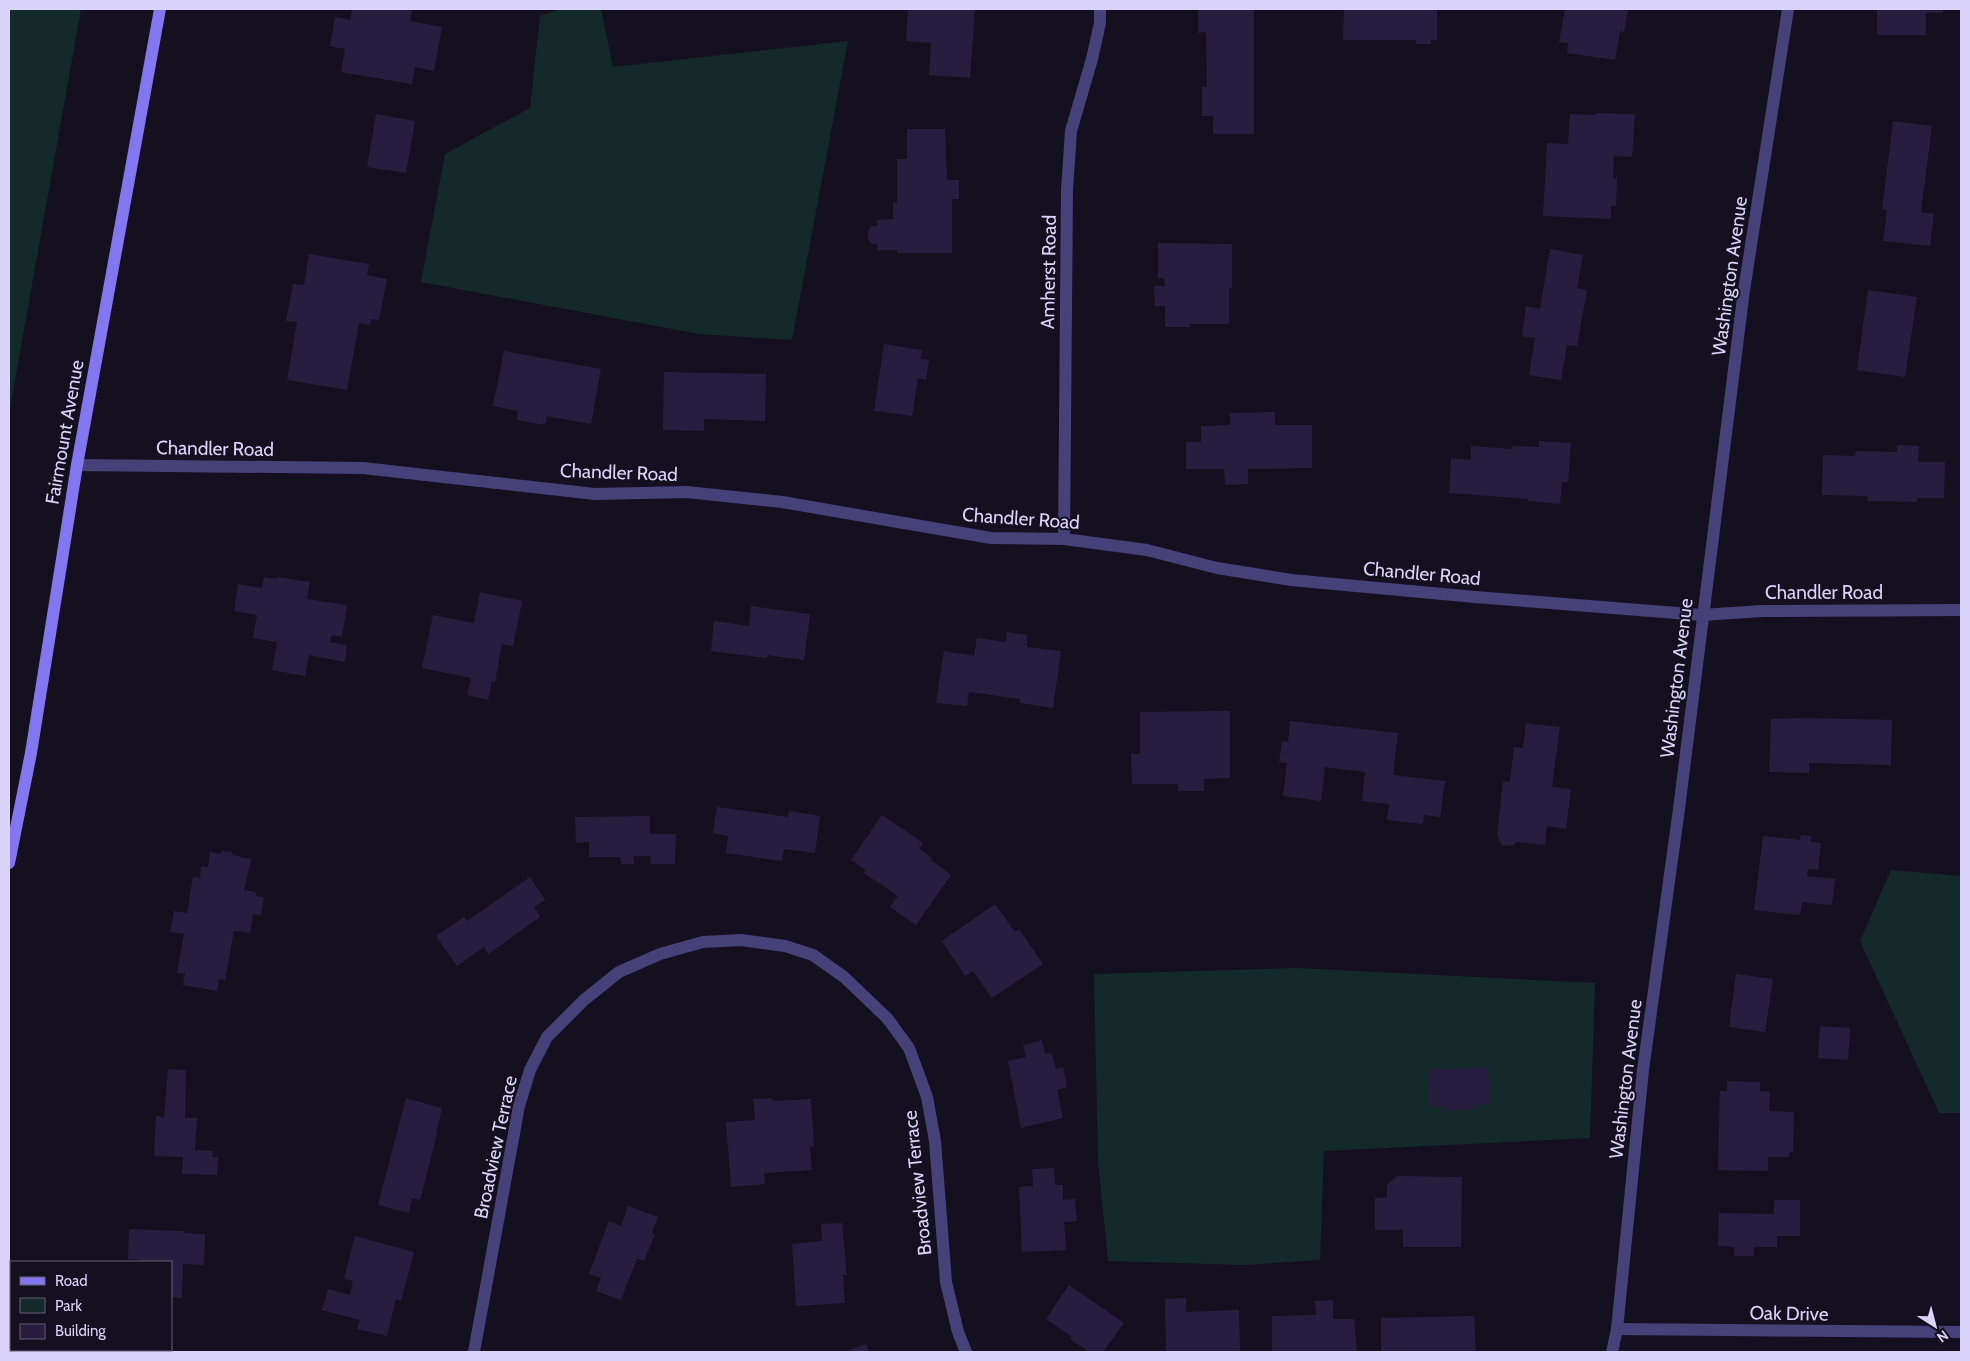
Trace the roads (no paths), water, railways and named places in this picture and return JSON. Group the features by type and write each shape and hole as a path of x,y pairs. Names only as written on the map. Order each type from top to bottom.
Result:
{"main road":[{"name":"Fairmount Avenue","path":"9,863 31,753 77,465 160,9"}],"street":[{"name":"Amherst Road","path":"1064,539 1068,180 1071,130 1092,59 1100,23 1100,9"},
{"name":"Washington Avenue","path":"1612,1352 1617,1329 1643,1070 1679,809 1743,300 1788,9"},
{"name":"Chandler Road","path":"77,465 363,468 595,494 687,492 782,502 991,538 1064,539 1146,550 1218,568 1291,580 1702,615 1762,611 1961,610"},
{"name":"Broadview Terrace","path":"474,1352 520,1106 530,1070 547,1037 584,1000 619,972 660,954 703,942 741,940 785,946 813,956 844,977 887,1018 908,1048 927,1097 935,1141 946,1282 958,1332 966,1352"},
{"name":"Oak Drive","path":"1617,1329 1961,1332"}]}
